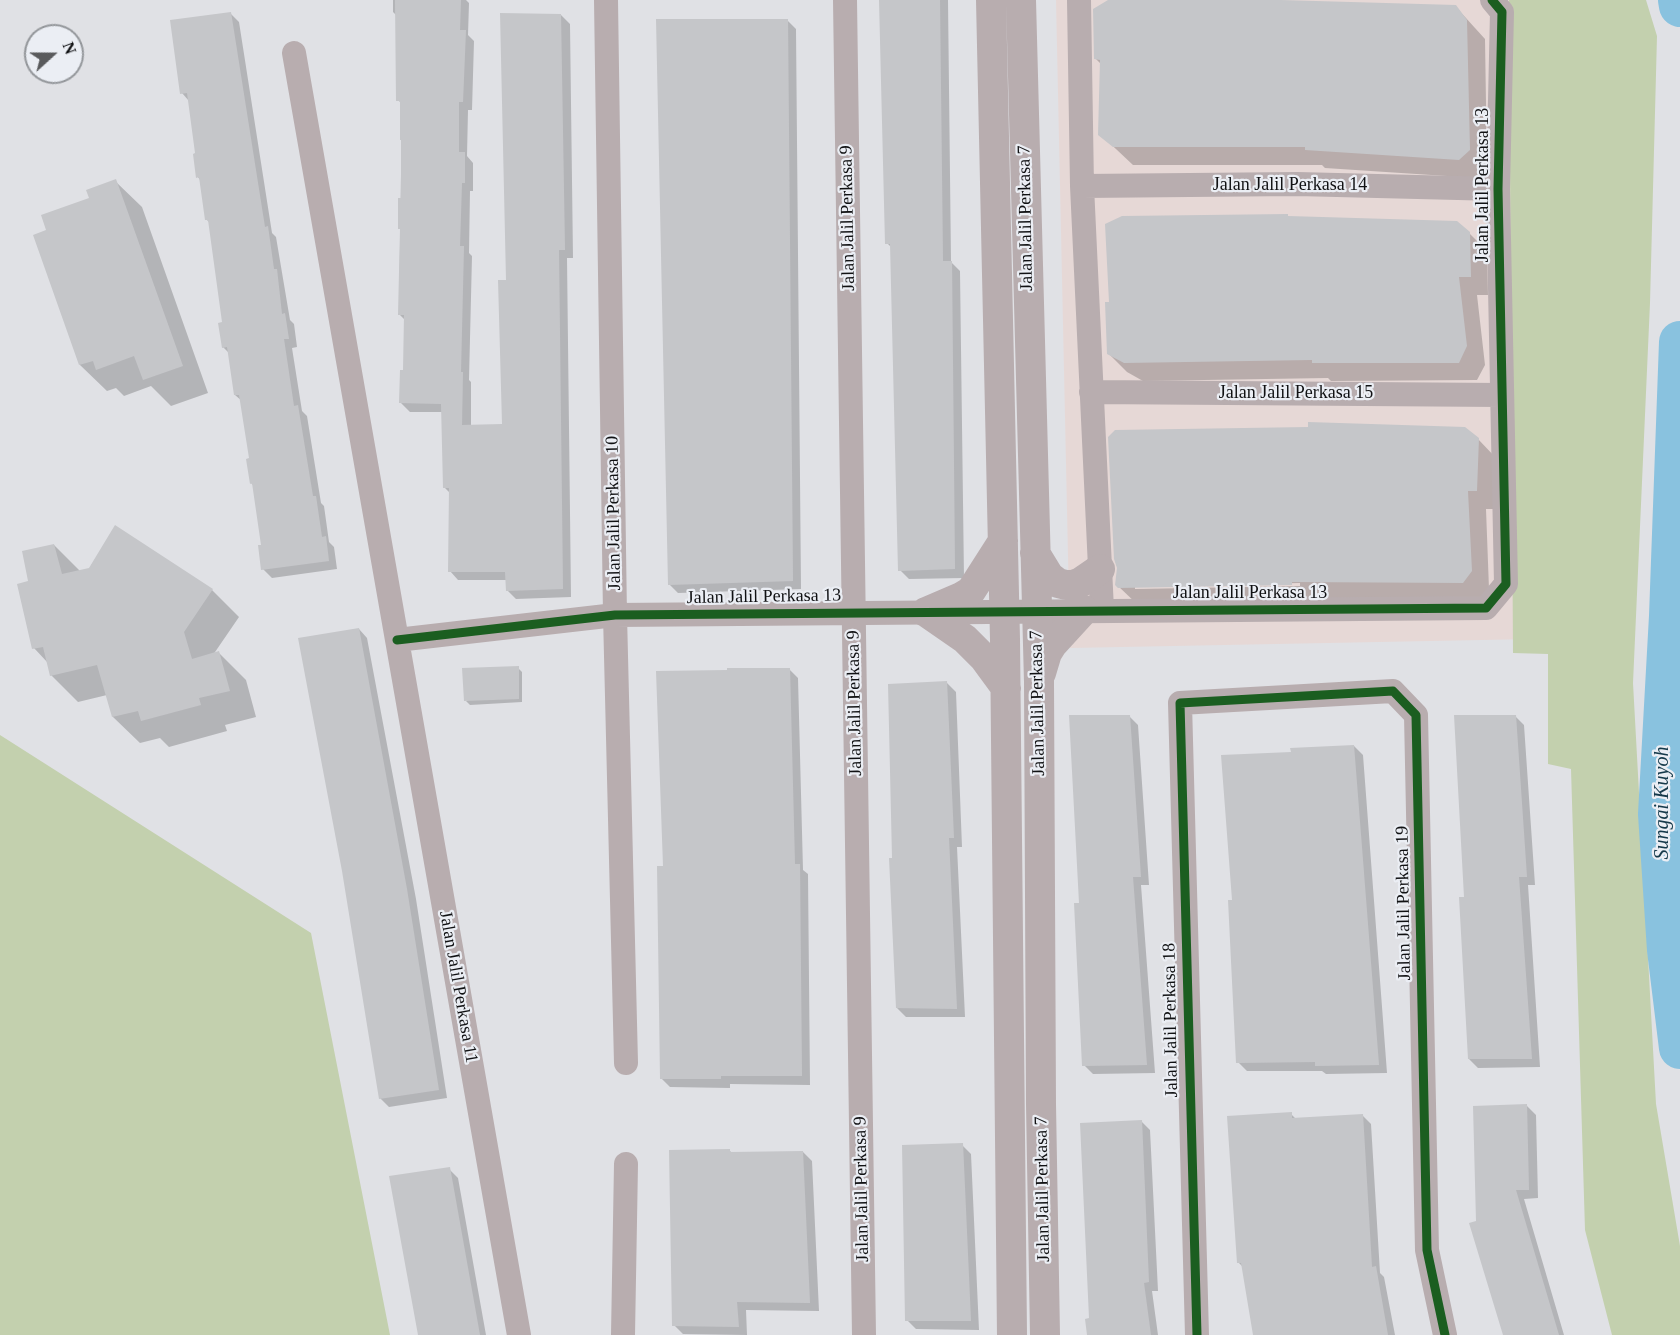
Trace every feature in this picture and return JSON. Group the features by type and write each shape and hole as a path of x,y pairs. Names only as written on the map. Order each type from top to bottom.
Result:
{"street":[{"name":"Jalan Jalil Perkasa 10","path":"606,0 615,615 626,1062"},
{"name":"Jalan Jalil Perkasa 9","path":"845,0 864,1335"},
{"name":"Jalan Jalil Perkasa 7","path":"991,0 1005,611 1012,1335"},
{"name":"Jalan Jalil Perkasa 7","path":"1021,0 1039,682 1045,1335"},
{"path":"1039,682 1047,653 1052,645 1093,610 1100,568 1082,186 1079,0"},
{"name":"Jalan Jalil Perkasa 13","path":"397,640 615,615 1486,608 1506,584 1498,189 1502,12 1492,0"},
{"name":"Jalan Jalil Perkasa 11","path":"294,53 519,1335"},
{"name":"Jalan Jalil Perkasa 14","path":"1082,186 1297,184 1498,189"},
{"name":"Jalan Jalil Perkasa 15","path":"1091,392 1501,394"},
{"path":"926,612 971,591 1003,542"},
{"path":"1035,553 1049,576 1065,585 1081,582 1100,568"},
{"path":"926,612 965,639 984,658 1006,688"},
{"name":"Jalan Jalil Perkasa 19","path":"1180,703 1393,691 1416,715 1427,1250 1445,1335"},
{"name":"Jalan Jalil Perkasa 18","path":"1180,703 1197,1335"},
{"path":"623,1335 626,1164"}],"shaded area":[{"path":"1056,0 1518,0 1533,639 1070,648"}],"green space":[{"path":"1509,0 1646,0 1657,36 1650,303 1633,683 1656,1104 1680,1246 1680,1335 1612,1335 1585,1230 1571,769 1548,764 1548,654 1513,653"},
{"path":"0,735 311,933 390,1335 0,1335"}],"building":[{"path":"395,0 461,0 460,30 466,30 463,102 459,102 459,152 465,152 460,246 464,246 462,425 502,424 498,280 506,280 500,13 561,14 565,250 559,250 563,589 506,591 505,572 448,572 449,488 443,488 441,404 399,403 400,370 403,370 404,315 398,315 400,229 398,229 398,198 401,198 401,140 400,101 396,101"},
{"path":"879,0 940,0 943,261 952,261 955,569 898,571 890,244 885,244"},
{"path":"1108,0 1281,0 1456,5 1467,20 1470,150 1459,160 1305,150 1305,147 1113,147 1098,135 1100,60 1094,59 1093,9"},
{"path":"231,12 265,227 268,226 274,269 277,269 282,314 285,313 289,339 284,339 294,406 298,405 313,496 316,496 322,537 326,536 329,561 261,570 258,545 261,545 246,459 249,458 239,395 234,395 227,347 222,348 218,323 222,322 208,220 205,220 199,177 196,178 187,93 180,94 170,20"},
{"path":"656,19 788,19 793,581 668,585"},
{"path":"116,179 183,366 143,380 134,356 96,370 93,361 79,365 33,235 46,230 41,215 89,198 86,190"},
{"path":"1288,214 1288,216 1457,221 1470,232 1471,277 1459,277 1467,346 1459,363 1312,363 1312,360 1124,363 1107,354 1105,302 1109,302 1105,224 1122,216"},
{"path":"1308,422 1465,427 1479,438 1477,491 1468,491 1472,571 1463,583 1292,582 1292,585 1118,588 1115,585 1117,568 1114,559 1108,437 1115,430 1308,427"},
{"path":"115,525 213,589 184,632 192,659 219,651 230,691 199,698 201,705 141,721 138,711 112,717 97,665 50,676 43,647 32,649 17,584 28,581 22,551 54,544 62,574 89,568"},
{"path":"359,628 407,889 439,1090 379,1099 342,871 298,638"},
{"path":"519,666 519,699 464,701 462,668"},
{"path":"727,668 790,668 795,864 800,864 802,1076 660,1079 657,866 663,866 656,671 727,670"},
{"path":"947,681 954,838 949,838 957,1009 896,1008 889,858 892,858 888,684"},
{"path":"1069,715 1130,715 1141,877 1133,877 1147,1065 1082,1066 1074,903 1079,903"},
{"path":"1454,715 1516,715 1527,877 1519,877 1532,1059 1468,1059 1459,897 1464,897"},
{"path":"1354,745 1379,1065 1315,1066 1315,1062 1236,1063 1228,900 1232,900 1221,755 1291,752 1290,748"},
{"path":"1527,1104 1529,1190 1516,1190 1559,1335 1503,1335 1469,1223 1476,1221 1473,1106"},
{"path":"1292,1112 1292,1118 1363,1114 1372,1267 1376,1266 1388,1335 1253,1335 1241,1263 1237,1263 1227,1116"},
{"path":"1142,1120 1149,1282 1144,1283 1151,1335 1087,1335 1085,1319 1089,1318 1080,1123"},
{"path":"963,1143 971,1321 905,1321 902,1145"},
{"path":"730,1149 730,1152 803,1151 810,1303 737,1302 739,1327 672,1326 669,1150"},
{"path":"450,1167 480,1335 418,1335 389,1176"}],"waterway":[{"name":"Sungai Kuyoh","path":"1679,0 1680,6"},
{"name":"Sungai Kuyoh","path":"1680,342 1670,616 1659,814 1668,950 1680,1048"}],"cycle path":[{"path":"397,640 615,615 1486,608 1506,584 1498,189 1502,12 1492,0"},
{"path":"1197,1335 1180,703 1393,691 1416,715 1427,1250 1445,1335"}]}
